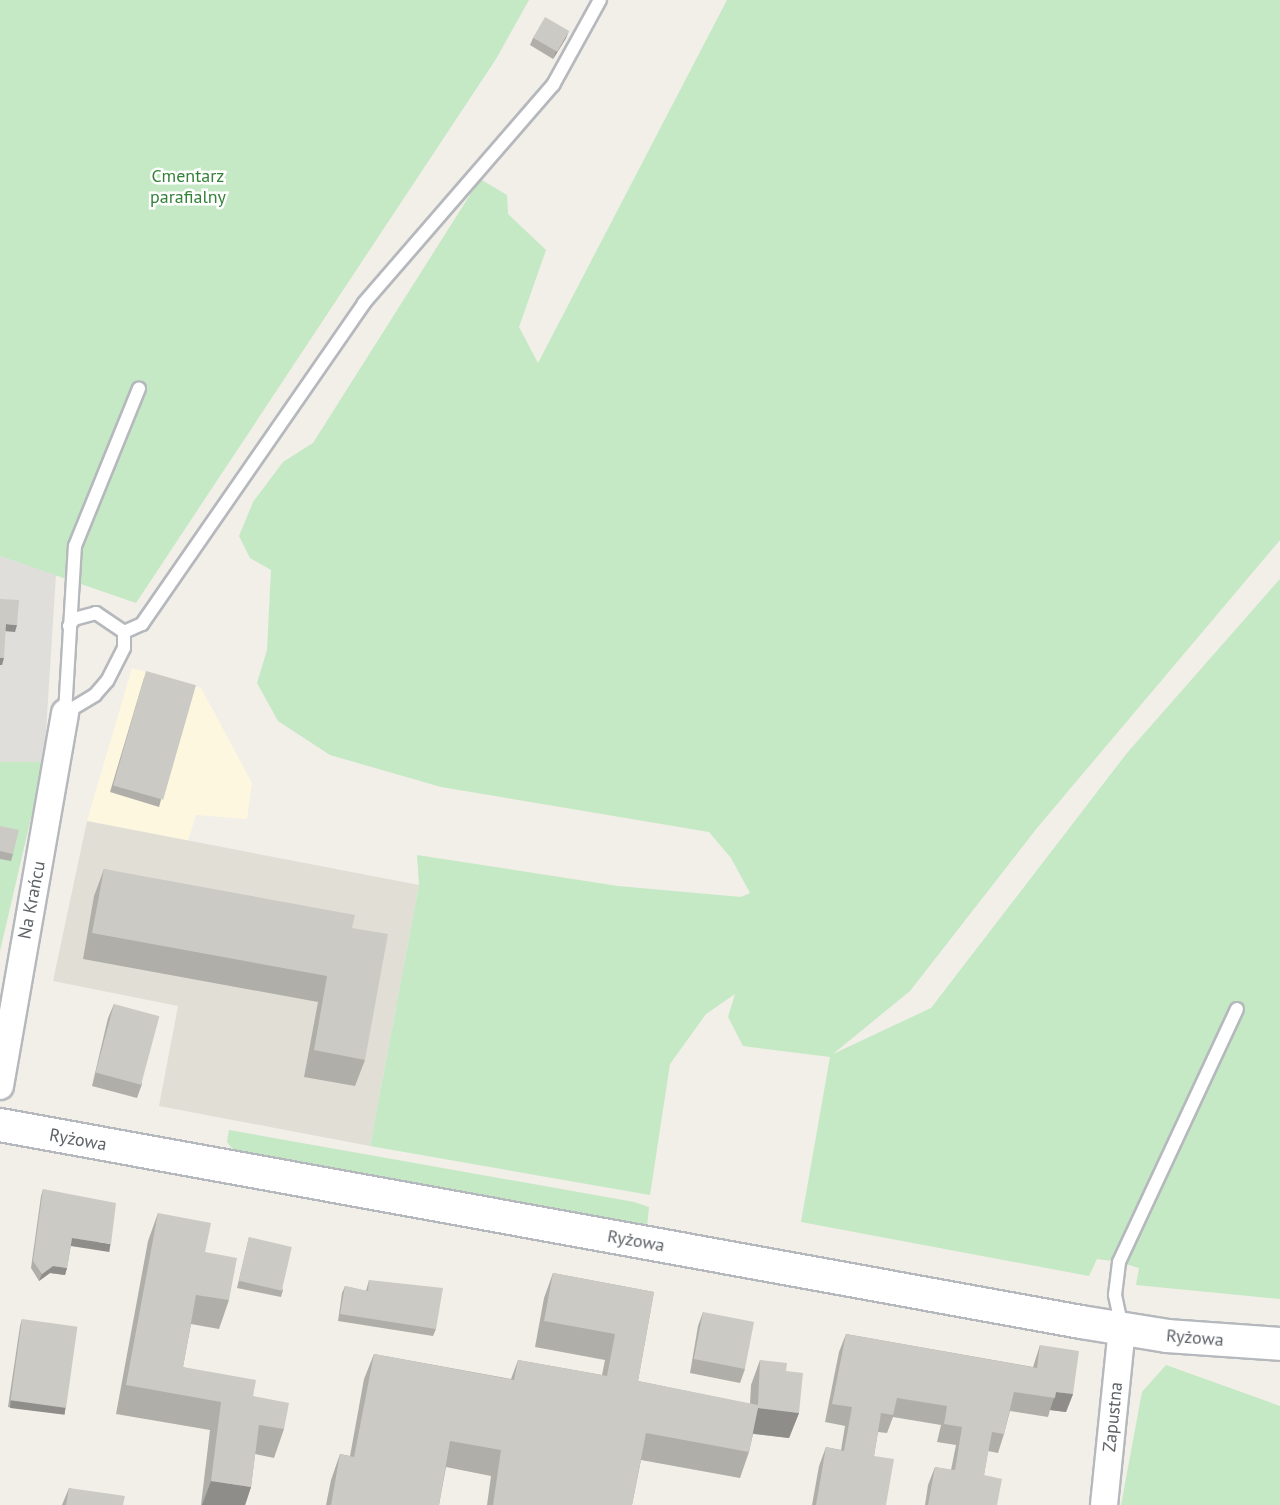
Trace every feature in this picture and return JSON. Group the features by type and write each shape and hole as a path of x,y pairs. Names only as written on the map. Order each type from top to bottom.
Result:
{"street":[{"name":"Na Krańcu","path":"0,1086 65,713"},
{"name":"Ryżowa","path":"0,1125 1122,1329 1278,1345"},
{"name":"Zapustna","path":"1104,1505 1122,1329"}],"lane":[{"path":"124,632 146,618 364,303 553,85 600,0"},
{"name":"Na Krańcu","path":"65,713 75,547 139,388"},
{"path":"69,626 74,619 96,613 124,632"},
{"path":"65,713 95,695 107,681 124,648 124,632"},
{"path":"1122,1329 1115,1295 1119,1262 1237,1009"}],"shaded area":[{"path":"0,556 56,575 44,762 0,762"},
{"path":"132,668 201,688 252,783 247,819 196,815 188,841 87,821"},
{"path":"87,821 419,885 370,1146 159,1106 178,1006 53,981"}],"green space":[{"name":"Cmentarz parafialny","path":"0,0 529,0 496,59 136,603 0,556"},
{"path":"727,0 1280,0 1280,540 1037,828 910,991 833,1054 931,1008 1127,753 1280,579 1280,1299 1136,1285 1139,1268 1119,1262 1097,1259 1089,1276 801,1222 830,1057 743,1046 728,1017 735,994 706,1014 670,1064 650,1195 370,1146 419,885 417,855 618,886 741,897 750,893 731,858 709,832 441,787 330,755 278,721 257,683 267,650 271,570 250,558 239,536 253,502 283,462 313,443 480,179 507,195 508,214 546,250 519,327 538,363"},
{"path":"0,762 44,762 0,951"},
{"path":"229,1130 634,1202 649,1207 647,1226 235,1152 227,1142"},
{"path":"1166,1365 1280,1406 1280,1505 1121,1505 1142,1392"}],"building":[{"path":"545,17 569,31 557,52 533,38"},
{"path":"0,599 19,600 17,625 6,624 4,658 0,658"},
{"path":"146,671 196,685 163,800 113,785"},
{"path":"0,826 19,830 13,854 0,851"},
{"path":"104,869 355,915 352,928 388,934 365,1060 314,1050 327,976 92,933"},
{"path":"114,1004 159,1016 141,1085 96,1073"},
{"path":"43,1189 116,1203 111,1244 72,1238 67,1268 53,1266 42,1274 33,1261"},
{"path":"158,1213 211,1223 205,1252 237,1258 229,1300 196,1295 183,1367 256,1380 253,1396 289,1403 284,1429 259,1425 251,1487 211,1481 221,1402 126,1385"},
{"path":"249,1237 292,1247 282,1291 239,1281"},
{"path":"553,1273 654,1292 638,1381 758,1405 760,1360 787,1363 786,1371 803,1373 799,1413 758,1408 749,1452 646,1433 632,1505 493,1505 501,1450 450,1441 439,1505 331,1505 340,1454 354,1457 374,1354 514,1380 518,1360 607,1376 615,1334 544,1321"},
{"path":"369,1280 443,1288 436,1329 340,1314 345,1286 368,1291"},
{"path":"703,1312 754,1322 745,1369 694,1359"},
{"path":"22,1319 77,1327 66,1408 11,1400"},
{"path":"846,1334 1037,1368 1040,1345 1079,1351 1073,1394 1056,1392 1055,1398 1014,1392 1004,1434 992,1432 984,1475 1002,1479 997,1505 928,1505 935,1467 955,1470 962,1427 944,1424 947,1406 897,1398 893,1415 881,1413 874,1456 894,1459 886,1505 816,1505 826,1447 844,1451 852,1407 832,1404"},
{"path":"69,1488 125,1496 123,1505 66,1505"}]}
